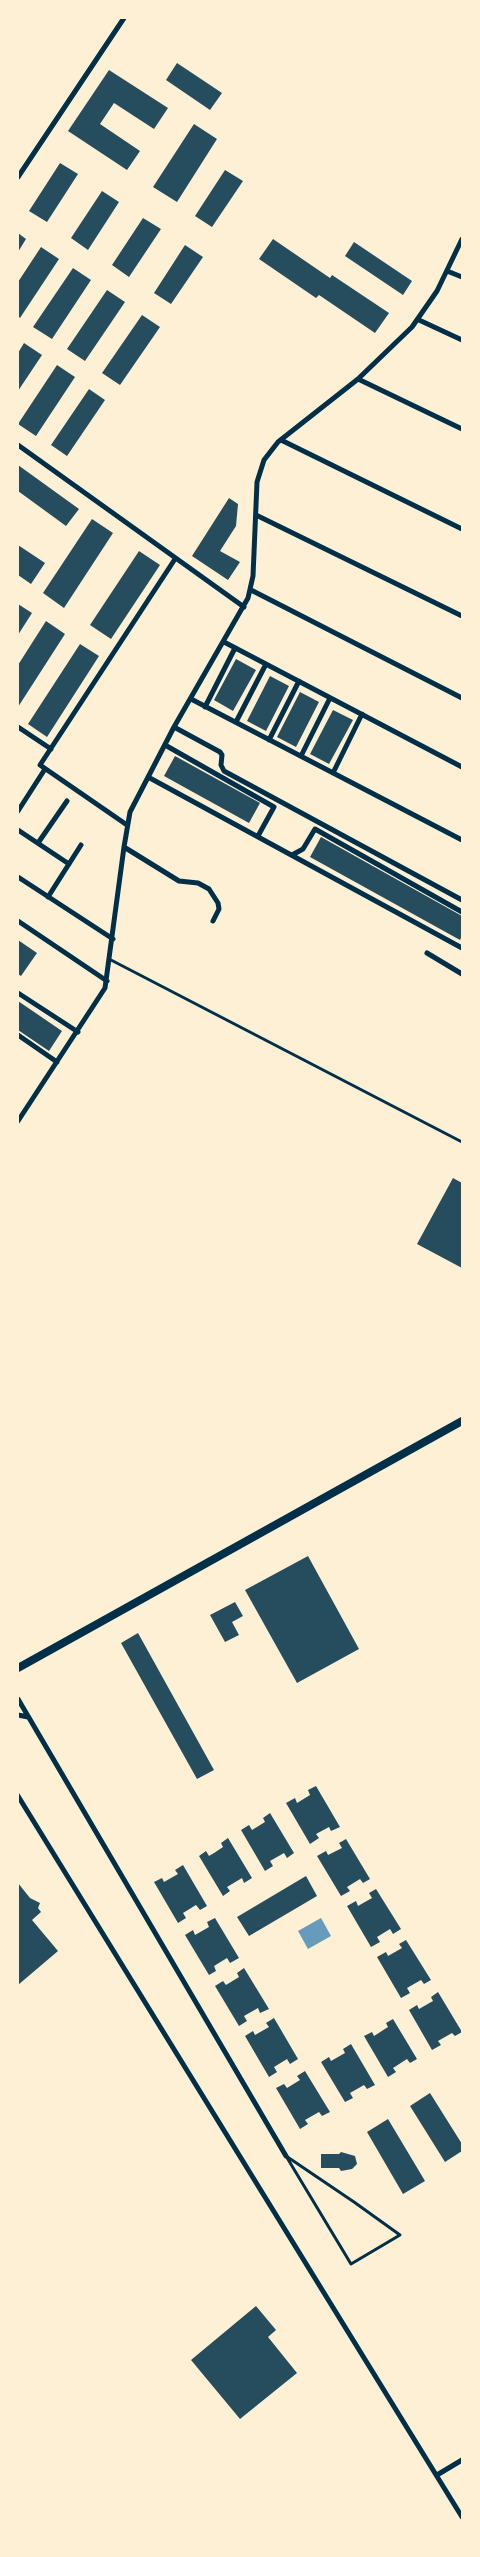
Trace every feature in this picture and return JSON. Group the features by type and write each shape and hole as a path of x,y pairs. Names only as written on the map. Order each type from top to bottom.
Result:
{"main road":[{"path":"18,1668 462,1421"}],"street":[{"path":"18,177 124,18"},
{"path":"18,1121 102,996 111,960 127,825 136,799 174,727 244,606 251,590 261,466 268,453 280,440 358,379 418,320 448,270 462,239"},
{"path":"448,270 462,277"},
{"path":"418,320 462,340"},
{"path":"358,379 462,429"},
{"path":"280,440 462,529"},
{"path":"18,445 174,559 244,606"},
{"path":"256,515 462,616"},
{"path":"127,825 40,766 174,559"},
{"path":"251,590 462,698"},
{"path":"224,642 462,767"},
{"path":"205,707 235,648"},
{"path":"236,722 266,664"},
{"path":"269,740 299,681"},
{"path":"301,756 330,698"},
{"path":"191,699 462,840"},
{"path":"333,773 362,714"},
{"path":"18,727 51,749"},
{"path":"174,727 220,752 224,771 462,900"},
{"path":"165,746 274,807 258,836"},
{"path":"18,810 45,769"},
{"path":"148,777 462,948"},
{"path":"38,844 67,801"},
{"path":"292,854 303,849 315,829 462,912"},
{"path":"18,830 69,864"},
{"path":"48,897 80,845"},
{"path":"124,847 179,880 198,883 209,889 219,908 213,921"},
{"path":"18,878 113,939"},
{"path":"18,922 107,981"},
{"path":"427,953 462,974"},
{"path":"18,993 78,1032"},
{"path":"18,1037 57,1062"},
{"path":"18,1699 286,2156"},
{"path":"18,1710 28,1717"},
{"path":"18,1715 28,1717"},
{"path":"18,1796 462,2517"},
{"path":"437,2475 462,2460"}],"lane":[{"path":"111,960 462,1142"},
{"path":"286,2156 354,2202 400,2235 351,2264 286,2156"}],"water":[{"path":"321,1918 331,1936 308,1949 298,1931"}],"building":[{"path":"177,63 222,93 210,110 166,80"},
{"path":"109,70 168,108 154,129 114,103 100,124 140,151 127,170 68,131"},
{"path":"194,124 217,139 177,202 153,187"},
{"path":"60,163 78,174 47,222 29,211"},
{"path":"225,170 243,181 212,227 195,216"},
{"path":"102,191 119,202 88,250 71,238"},
{"path":"143,218 161,229 129,277 112,265"},
{"path":"18,233 26,239 18,252"},
{"path":"273,239 330,278 332,275 389,313 375,333 319,295 316,298 259,259"},
{"path":"354,242 412,281 403,295 345,256"},
{"path":"185,245 203,257 171,304 154,293"},
{"path":"41,247 59,259 20,318 18,316 18,282"},
{"path":"73,268 91,280 52,339 33,327"},
{"path":"107,290 125,302 85,361 67,349"},
{"path":"142,315 160,327 120,385 102,373"},
{"path":"24,343 42,355 18,391 18,353"},
{"path":"57,365 75,377 36,436 18,424"},
{"path":"89,389 105,400 67,456 51,445"},
{"path":"18,465 79,509 66,526 18,491"},
{"path":"229,498 238,504 236,526 220,551 240,562 228,580 192,556"},
{"path":"92,519 113,533 64,608 43,593"},
{"path":"18,545 45,563 31,584 18,575"},
{"path":"139,551 160,565 111,639 90,625"},
{"path":"18,604 32,613 18,635"},
{"path":"46,621 65,634 18,707 18,665"},
{"path":"80,644 99,656 47,737 28,724"},
{"path":"236,659 256,670 233,711 214,700"},
{"path":"270,676 289,686 266,731 247,721"},
{"path":"300,692 319,702 296,747 277,737"},
{"path":"333,710 353,720 329,764 310,754"},
{"path":"175,756 260,803 249,823 164,776"},
{"path":"321,837 462,916 462,936 460,940 310,857"},
{"path":"18,940 37,953 21,976 18,974"},
{"path":"18,1001 62,1031 49,1051 18,1030"},
{"path":"453,1178 462,1183 462,1268 417,1244"},
{"path":"308,1556 359,1649 297,1683 245,1590"},
{"path":"235,1602 243,1616 232,1622 239,1635 225,1642 210,1615"},
{"path":"138,1633 214,1770 197,1779 121,1643"},
{"path":"316,1786 340,1827 331,1831 329,1827 316,1834 319,1838 310,1844 286,1803 295,1798 297,1803 310,1795 308,1790"},
{"path":"270,1813 294,1853 287,1858 284,1853 270,1861 273,1866 265,1871 241,1830 249,1825 252,1830 265,1822 263,1818"},
{"path":"228,1838 252,1878 244,1883 242,1878 227,1887 230,1891 223,1896 199,1856 206,1851 209,1856 214,1853 223,1847 221,1843"},
{"path":"346,1839 370,1879 363,1883 360,1879 347,1887 350,1891 341,1896 317,1856 326,1851 328,1855 342,1848 339,1843"},
{"path":"183,1865 207,1906 200,1910 196,1905 183,1913 186,1918 178,1923 154,1882 162,1878 164,1882 178,1874 175,1870"},
{"path":"306,1876 317,1896 249,1936 237,1917"},
{"path":"18,1883 30,1898 40,1903 38,1908 41,1912 32,1920 58,1951 18,1985"},
{"path":"376,1889 401,1929 393,1934 390,1929 377,1937 380,1942 371,1947 347,1906 356,1901 358,1906 372,1898 369,1893"},
{"path":"215,1918 239,1958 230,1963 227,1958 214,1966 216,1971 209,1975 185,1935 193,1930 195,1935 209,1927 207,1922"},
{"path":"406,1940 431,1980 424,1984 421,1980 407,1988 410,1993 401,1998 377,1957 386,1952 388,1956 402,1948 399,1944"},
{"path":"244,1968 269,2009 260,2013 258,2008 244,2016 247,2021 239,2026 215,1986 223,1981 226,1985 239,1977 237,1973"},
{"path":"438,1992 462,2032 455,2036 452,2033 438,2041 441,2045 432,2050 409,2010 417,2005 419,2009 433,2001 431,1997"},
{"path":"274,2018 298,2059 290,2064 287,2059 274,2067 277,2072 269,2077 245,2036 253,2031 255,2035 269,2027 266,2023"},
{"path":"393,2019 417,2059 410,2063 407,2059 393,2068 396,2072 388,2077 364,2036 372,2032 374,2036 388,2027 386,2023"},
{"path":"351,2044 375,2085 367,2089 364,2085 350,2093 353,2098 345,2102 321,2062 329,2057 331,2061 345,2053 343,2049"},
{"path":"305,2071 330,2112 322,2116 319,2112 305,2120 308,2124 300,2129 276,2088 284,2084 287,2088 300,2080 297,2076"},
{"path":"430,2093 462,2144 462,2151 445,2162 410,2106"},
{"path":"388,2119 425,2181 403,2194 367,2132"},
{"path":"341,2152 355,2156 357,2164 352,2169 341,2171 339,2168 321,2168 321,2154 339,2154"},
{"path":"256,2306 276,2330 268,2337 297,2373 240,2419 191,2360"}]}
